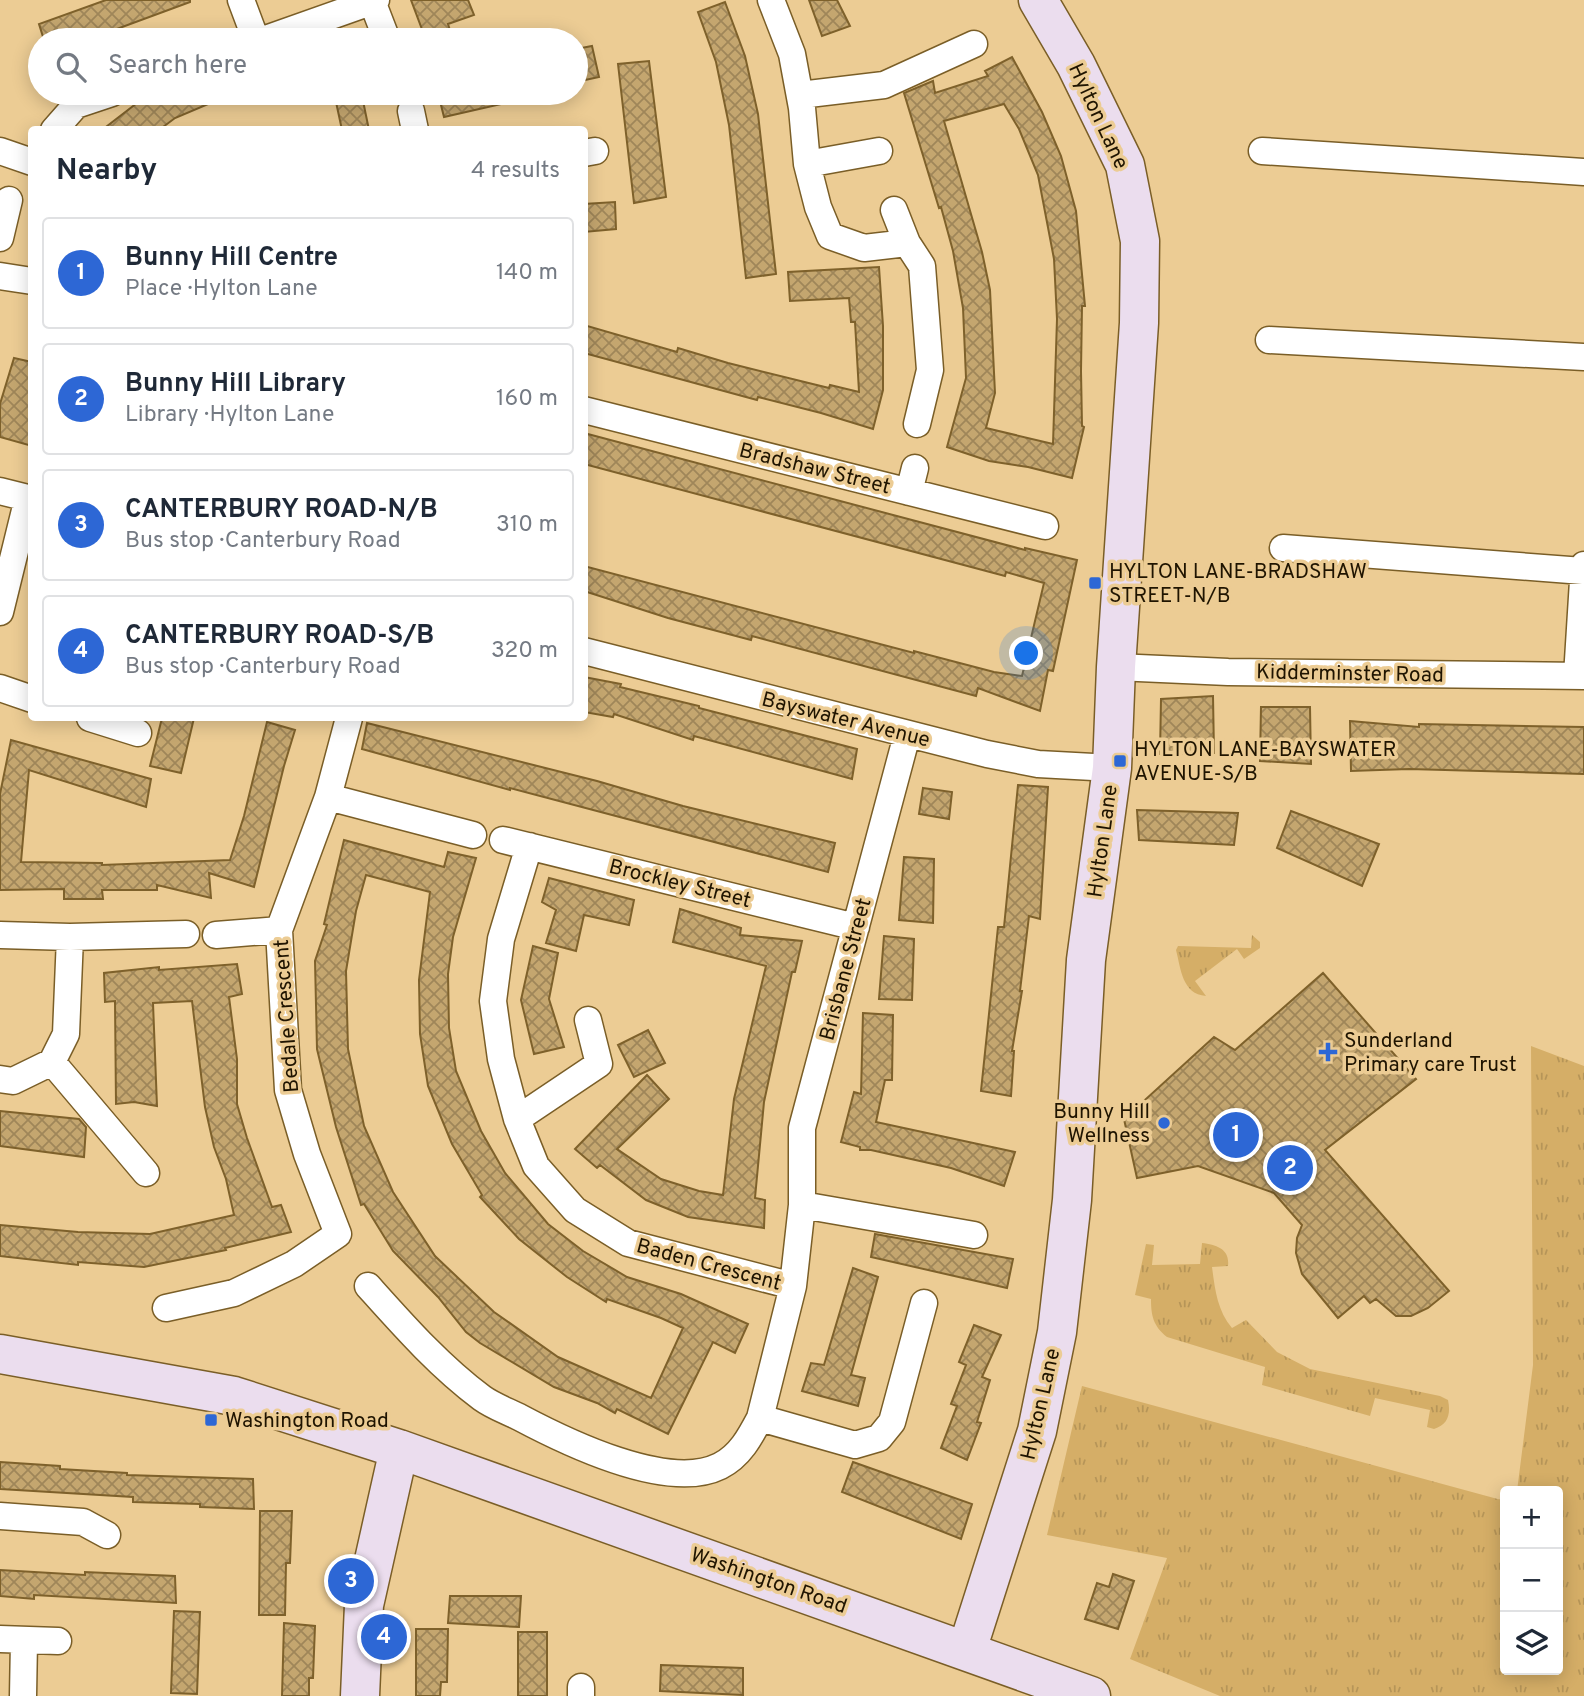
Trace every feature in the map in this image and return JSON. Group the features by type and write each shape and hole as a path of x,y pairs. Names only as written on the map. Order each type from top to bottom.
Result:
{"street":[{"path":"241,0 252,28"},
{"path":"771,0 792,54 800,95 807,164 818,207 831,236 864,248 907,243"},
{"name":"Hylton Lane","path":"967,1650 1037,1431 1057,1332 1072,1200 1086,960 1112,768 1116,667 1139,323 1140,241 1125,165 1076,65 1038,0"},
{"path":"297,28 374,1 383,28"},
{"path":"800,95 884,85 974,44"},
{"path":"58,126 76,105"},
{"path":"0,151 28,161"},
{"path":"807,164 879,151"},
{"path":"1262,151 1584,172"},
{"path":"0,238 9,200"},
{"path":"894,210 907,243 922,266 930,370 918,424"},
{"path":"0,276 28,280"},
{"path":"1269,340 1584,357"},
{"name":"Bradshaw Street","path":"588,411 912,480 1045,526"},
{"path":"0,491 28,498"},
{"path":"0,612 28,507"},
{"path":"1283,548 1583,568 1580,676"},
{"name":"Bayswater Avenue","path":"588,652 907,735 1038,764 1112,768"},
{"name":"Kidderminster Road","path":"1116,667 1228,672 1580,676"},
{"path":"0,688 28,698"},
{"path":"100,721 138,733"},
{"name":"Bedale Crescent","path":"166,1308 234,1293 294,1264 338,1234 307,1154 288,1090 279,930 328,797 348,721"},
{"name":"Brisbane Street","path":"368,1286 424,1348 483,1399 562,1440 628,1465 681,1474 718,1467 734,1457 750,1438 760,1419 793,1286 802,1205 802,1128 907,735"},
{"path":"328,797 473,835"},
{"name":"Brockley Street","path":"503,840 856,926"},
{"name":"Baden Crescent","path":"529,846 501,939 493,1001 501,1059 517,1119 536,1167 575,1210 628,1243 793,1286"},
{"path":"216,935 279,930"},
{"path":"0,934 70,937 186,934"},
{"path":"0,1080 13,1081 52,1062 66,1034 70,937"},
{"path":"517,1119 599,1064 588,1020"},
{"path":"52,1062 146,1173"},
{"path":"802,1205 974,1235"},
{"path":"760,1419 855,1444 879,1438 892,1422 924,1303"},
{"name":"Washington Road","path":"0,1354 234,1396 400,1450 1091,1696"},
{"path":"359,1696 364,1605 400,1450"},
{"path":"0,1516 83,1522 107,1535"},
{"path":"23,1696 12,1640 58,1642"}],"green space":[{"path":"1252,935 1260,942 1260,948 1244,959 1237,949 1195,981 1206,996 1187,986 1179,965 1176,950 1178,946 1251,948"},
{"path":"1531,1046 1584,1066 1584,1696 1220,1696 1130,1659 1167,1558 1047,1535 1082,1386 1500,1500 1500,1675 1563,1675 1563,1486 1518,1486 1533,1365"},
{"path":"1202,1243 1217,1247 1227,1256 1228,1266 1212,1267 1220,1307 1232,1328 1246,1320 1277,1352 1310,1369 1440,1396 1448,1400 1449,1414 1445,1422 1434,1429 1427,1427 1430,1410 1375,1398 1370,1416 1262,1385 1265,1367 1167,1337 1154,1320 1151,1299 1135,1295 1146,1244 1154,1245 1152,1265 1200,1264"}],"building":[{"path":"106,0 190,0 120,28 40,28 39,24"},
{"path":"411,0 468,0 474,15 448,24 449,28 422,28"},
{"path":"809,0 837,0 850,26 822,36"},
{"path":"725,2 745,56 758,114 776,274 746,278 729,125 716,62 698,12"},
{"path":"592,46 599,77 588,79 588,47"},
{"path":"1012,57 1042,112 1061,156 1076,211 1085,306 1082,306 1081,371 1084,427 1072,478 989,461 947,447 966,378 963,308 953,251 941,207 939,208 904,93 933,81 935,93 988,76 985,71","holes":["1004,104 1019,129 1038,175 1054,259 1057,319 1053,444 986,428 995,393 990,290 982,252 944,121"]},
{"path":"649,61 666,197 634,203 618,64"},
{"path":"134,105 206,105 175,118 164,126 107,126"},
{"path":"337,105 364,105 368,126 341,126"},
{"path":"441,105 496,105 444,117"},
{"path":"615,202 616,229 588,232 588,204"},
{"path":"879,267 883,390 873,429 821,413 758,397 757,400 588,354 588,326 677,352 678,348 829,388 830,385 859,392 855,322 851,322 849,298 790,301 788,272"},
{"path":"14,358 28,361 28,445 0,437 0,404"},
{"path":"588,434 1025,550 1077,560 1053,671 1048,670 1040,711 978,688 976,696 752,636 751,640 668,618 588,592 588,567 914,653 1022,676 1044,583 1006,572 1005,576 588,465"},
{"path":"588,678 621,684 620,687 857,749 852,779 694,736 693,740 614,714 613,717 588,713"},
{"path":"1213,696 1214,753 1160,754 1161,699"},
{"path":"1261,707 1310,707 1311,764 1260,761"},
{"path":"161,721 193,721 181,773 150,766"},
{"path":"1350,721 1419,727 1419,724 1584,727 1584,774 1409,769 1351,771"},
{"path":"267,722 295,730 254,887 209,873 211,898 157,885 157,890 102,890 103,899 64,899 64,889 0,890 0,794 11,740 151,779 146,807 29,770 21,862 102,865 230,860 244,816"},
{"path":"367,723 835,843 828,872 362,749"},
{"path":"1018,785 1048,787 1040,919 1029,916 1022,991 1012,1051 1011,1096 981,1091 998,927 1004,927"},
{"path":"923,788 952,792 949,819 919,814"},
{"path":"1137,810 1238,813 1234,845 1139,840"},
{"path":"1291,811 1379,844 1362,886 1277,848"},
{"path":"344,840 444,867 448,852 476,858 453,937 448,974 449,1028 456,1071 481,1131 505,1173 548,1224 583,1251 627,1277 681,1294 748,1324 735,1353 713,1342 668,1434 617,1409 615,1413 597,1403 554,1387 480,1343 466,1332 438,1297 393,1251 364,1204 361,1205 336,1127 317,1049 315,961 327,925 324,924","holes":["366,875 430,892 419,980 420,1034 428,1086 452,1144 482,1195 480,1197 519,1239 567,1277 606,1302 607,1299 683,1328 651,1398 558,1357 494,1312 435,1256 393,1192 364,1126 348,1049 346,971 356,911"]},
{"path":"904,857 934,859 933,923 899,920"},
{"path":"549,878 634,900 629,925 584,915 576,951 546,943 556,910 542,902"},
{"path":"680,909 741,928 740,935 802,941 795,972 792,972 764,1102 755,1198 765,1200 764,1228 688,1217 646,1200 600,1165 597,1168 575,1149 647,1075 669,1099 617,1149 661,1179 699,1191 723,1195 734,1099 766,966 673,942"},
{"path":"884,936 914,939 912,1000 879,999"},
{"path":"533,946 558,953 549,999 564,1047 534,1054 521,1000"},
{"path":"237,964 242,994 229,997 237,1059 237,1104 272,1207 281,1205 291,1232 225,1248 226,1250 144,1267 78,1262 78,1265 0,1256 0,1225 78,1232 150,1234 234,1215 205,1107 192,1001 153,1003 157,1106 134,1102 116,1104 115,1001 105,1002 104,973 159,967 159,970"},
{"path":"1323,973 1416,1079 1325,1150 1449,1291 1428,1308 1411,1316 1396,1316 1376,1299 1370,1303 1364,1296 1338,1318 1302,1274 1296,1253 1297,1238 1302,1225 1274,1193 1198,1166 1137,1178 1124,1119 1214,1037 1235,1050"},
{"path":"863,1013 893,1015 892,1080 885,1080 876,1122 1015,1152 1004,1186 951,1168 871,1150 860,1150 860,1147 841,1142 854,1092 861,1094"},
{"path":"648,1030 665,1063 634,1077 618,1045"},
{"path":"0,1111 79,1119 86,1127 84,1157 0,1146"},
{"path":"875,1234 1013,1259 1007,1288 871,1257"},
{"path":"853,1268 878,1277 851,1375 865,1378 858,1406 802,1391 811,1363 824,1365"},
{"path":"974,1325 1001,1335 982,1377 990,1380 977,1422 981,1423 967,1460 941,1448 957,1406 951,1404 966,1365 959,1362"},
{"path":"0,1462 60,1466 60,1469 127,1475 253,1479 254,1509 133,1502 133,1497 0,1489"},
{"path":"853,1462 972,1504 961,1539 842,1492"},
{"path":"260,1511 292,1511 290,1563 286,1563 285,1615 259,1615"},
{"path":"0,1570 175,1576 176,1603 34,1595 34,1599 0,1596"},
{"path":"1113,1574 1134,1581 1118,1629 1085,1619 1097,1583 1109,1587"},
{"path":"450,1596 521,1596 519,1627 448,1623"},
{"path":"174,1611 200,1612 197,1694 171,1693"},
{"path":"284,1623 315,1626 313,1678 309,1678 309,1696 282,1696"},
{"path":"416,1629 448,1629 447,1682 441,1682 440,1696 416,1696"},
{"path":"518,1632 547,1632 547,1696 518,1696"},
{"path":"661,1665 743,1668 743,1695 660,1691"}],"place":[{"name":"HYLTON LANE-BRADSHAW STREET-N/B","path":"1095,583"},
{"name":"HYLTON LANE-BAYSWATER AVENUE-S/B","path":"1120,761"},
{"name":"Sunderland Primary care Trust","path":"1328,1052"},
{"name":"Bunny Hill Wellness","path":"1164,1123"},
{"name":"Bunny Hill Centre","path":"1236,1135"},
{"name":"Bunny Hill Library","path":"1290,1168"},
{"name":"Washington Road","path":"211,1420"},
{"name":"CANTERBURY ROAD-N/B","path":"351,1581"},
{"name":"CANTERBURY ROAD-S/B","path":"384,1637"}]}
